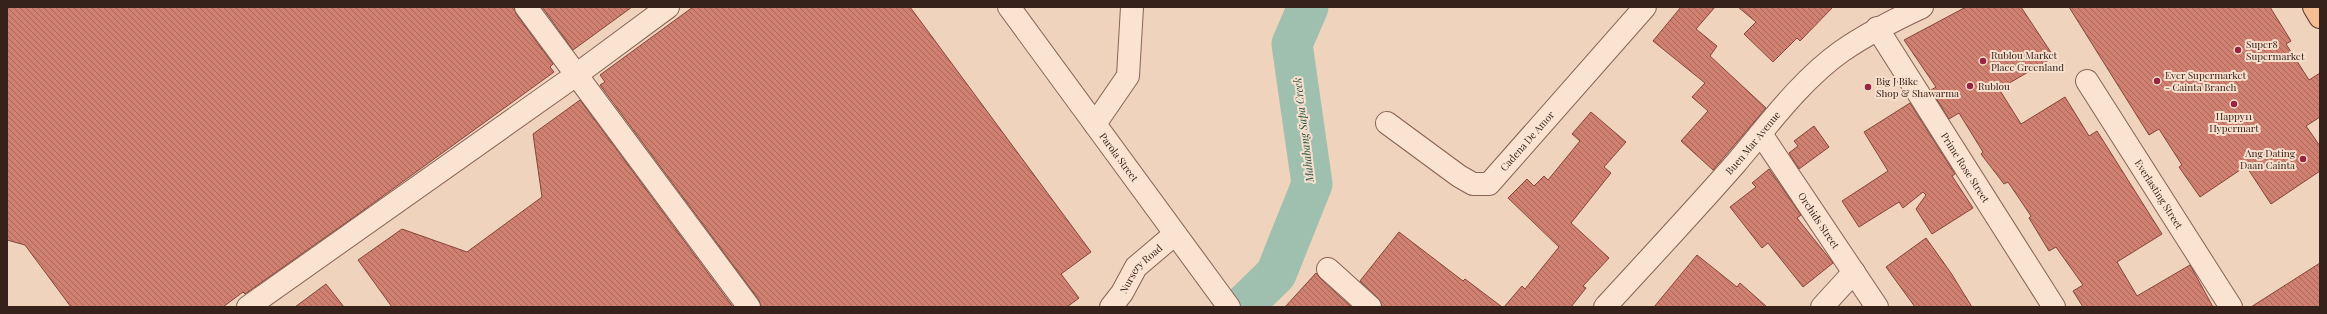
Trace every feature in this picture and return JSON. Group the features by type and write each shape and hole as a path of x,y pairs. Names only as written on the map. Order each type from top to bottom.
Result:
{"main road":[{"path":"2314,7 2320,17"}],"street":[{"path":"526,7 749,307"},
{"path":"248,307 576,75 668,7"},
{"name":"Parola Street","path":"1009,7 1229,307"},
{"path":"1095,124 1128,76 1132,7"},
{"name":"Cadena De Amor","path":"1387,122 1459,176 1473,184 1489,184 1645,7"},
{"name":"Buen Mar Avenue","path":"1605,307 1690,216 1782,108 1814,76 1841,52 1877,28 1922,7"},
{"name":"Prime Rose Street","path":"1877,28 2054,307"},
{"name":"Everlasting Street","path":"2088,81 2231,307"},
{"name":"Orchids Street","path":"1761,134 1877,307"},
{"name":"Nursery Road","path":"1111,307 1122,293 1136,267 1175,234"},
{"path":"1328,269 1370,307"},
{"path":"1822,307 1854,272"}],"building":[{"path":"7,7 514,7 516,14 553,64 550,67 554,72 354,217 245,294 243,292 223,307 71,307 25,245 7,240"},
{"path":"542,7 632,7 573,50"},
{"path":"693,7 910,7 1091,252 1061,274 1079,298 1067,307 761,307 759,300 600,85 605,82 600,75"},
{"path":"1681,7 1715,7 1696,29 1717,46 1710,56 1766,108 1713,170 1681,141 1708,111 1692,97 1705,83 1653,41"},
{"path":"1738,7 1833,7 1800,41 1797,38 1773,62 1744,34 1756,22"},
{"path":"1966,7 2021,7 2054,57 1999,89 2021,124 2065,97 2089,136 2097,131 2162,234 2117,262 2137,296 2190,265 2213,307 2083,307 2073,291 2083,285 2056,247 2049,251 2029,218 2031,216 2008,182 2004,184 1981,154 1983,152 1959,113 1949,119 1931,90 1936,87 1904,40"},
{"path":"2069,7 2270,7 2291,41 2286,44 2309,80 2320,73 2320,117 2306,126 2320,146 2320,171 2271,204 2246,166 2200,197 2179,167 2182,165 2159,129 2149,135"},
{"path":"580,100 733,307 392,307 358,260 402,229 467,252 542,197 533,134"},
{"path":"1910,103 1955,174 1952,176 1973,208 1932,234 1916,209 1926,195 1923,192 1903,208 1899,202 1859,227 1842,201 1888,171 1864,132"},
{"path":"1591,112 1626,142 1604,167 1611,173 1571,223 1609,258 1583,286 1586,288 1571,307 1504,307 1522,286 1525,289 1559,247 1508,198 1527,179 1534,186 1544,176 1548,180 1580,141 1572,134"},
{"path":"1814,126 1829,147 1799,169 1789,153 1798,146 1794,141"},
{"path":"1769,169 1801,215 1797,218 1833,263 1803,287 1768,243 1762,248 1730,207 1756,187 1752,183"},
{"path":"1399,232 1463,281 1465,279 1502,307 1382,307 1378,298 1360,281"},
{"path":"1926,238 1951,273 1972,307 1915,307 1886,267"},
{"path":"1697,255 1737,287 1740,283 1767,307 1654,307"},
{"path":"2320,263 2320,307 2251,307"},
{"path":"1316,273 1320,278 1351,307 1285,307"},
{"path":"326,284 344,307 295,307"}],"waterway":[{"name":"Mahabang Sapa Creek","path":"1242,307 1276,274 1312,184 1292,44 1308,7"}],"place":[{"name":"Super8 Supermarket","path":"2238,50"},
{"name":"Rublou Market Place Greenland","path":"1983,61"},
{"name":"Ever Supermarket - Cainta Branch","path":"2157,81"},
{"name":"Rublou","path":"1970,86"},
{"name":"Big J Bike Shop & Shawarma","path":"1868,87"},
{"name":"Happy11 Hypermart","path":"2234,104"},
{"name":"Ang Dating Daan Cainta","path":"2303,159"}]}
